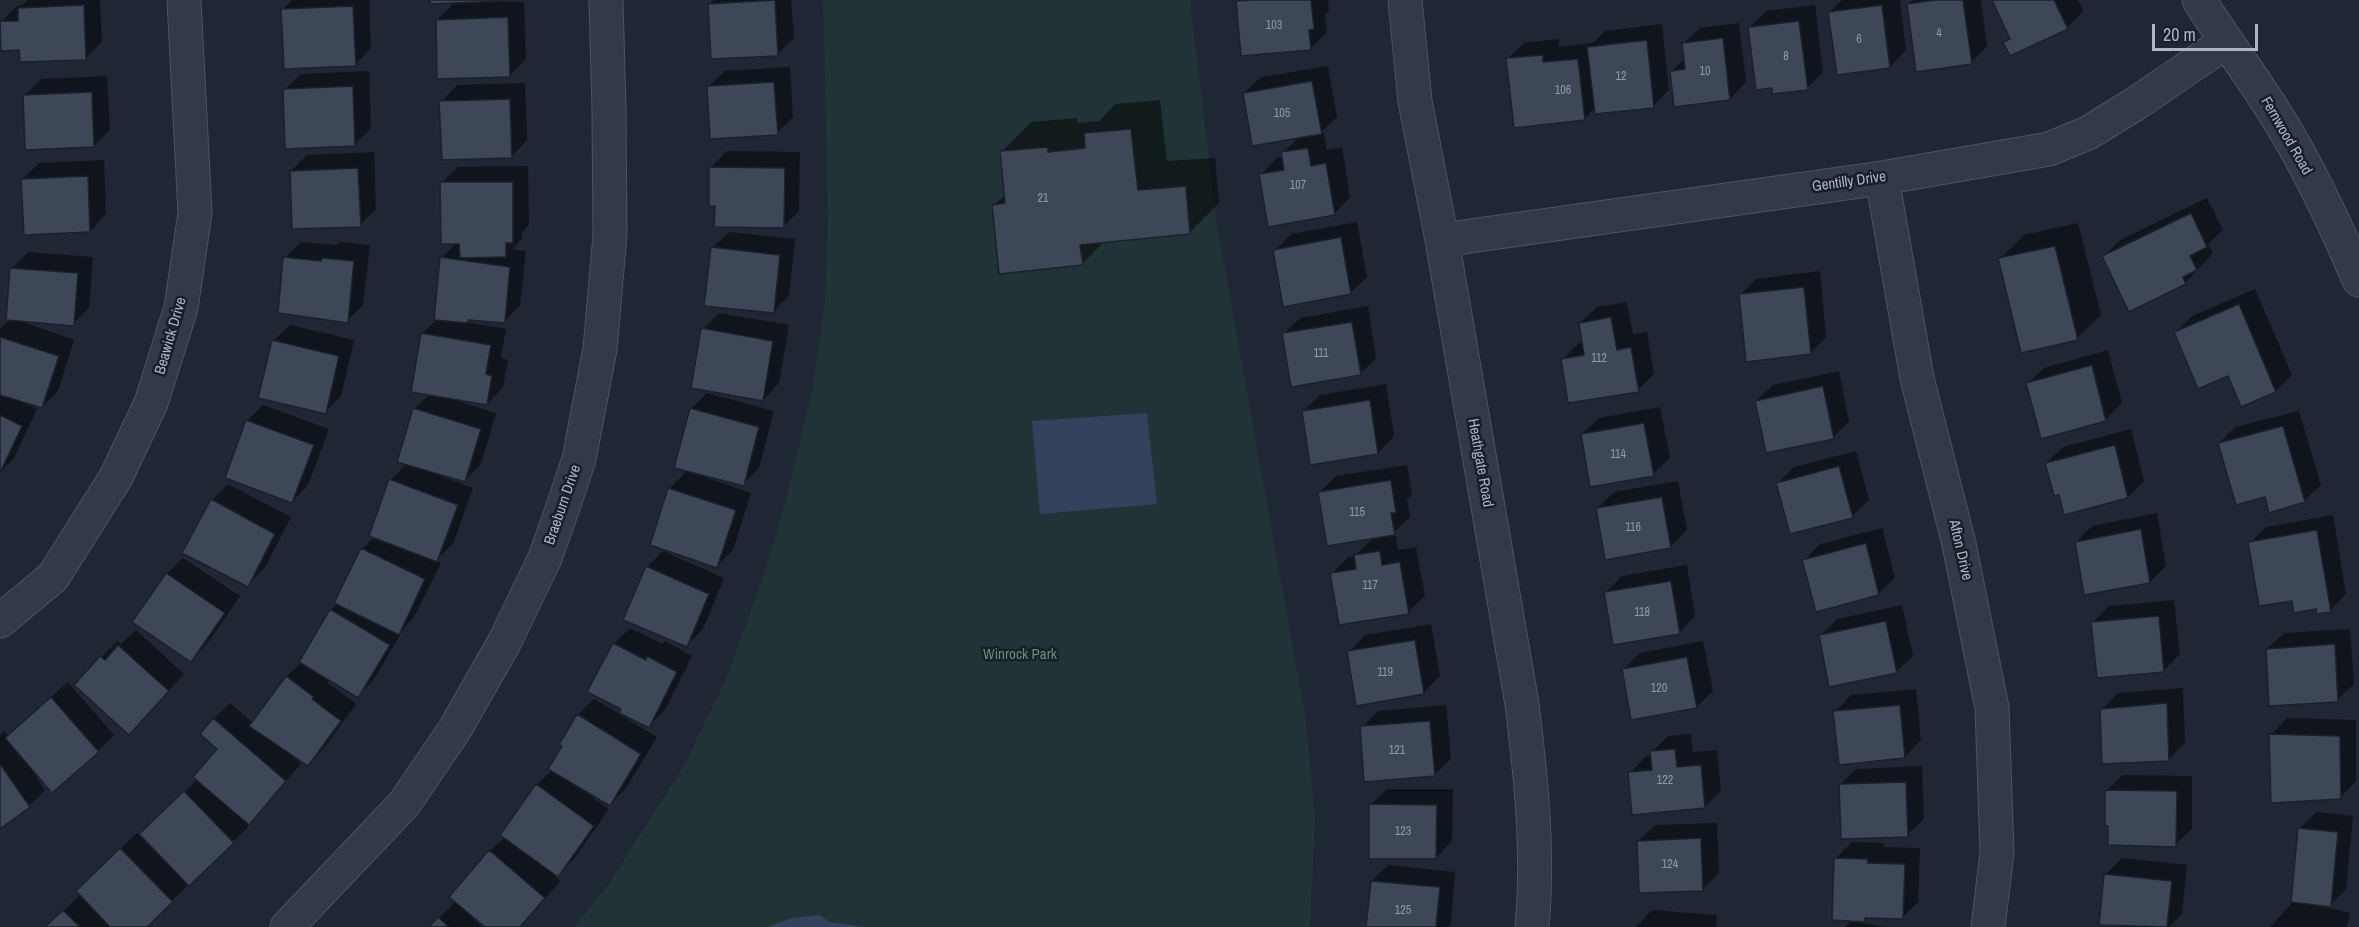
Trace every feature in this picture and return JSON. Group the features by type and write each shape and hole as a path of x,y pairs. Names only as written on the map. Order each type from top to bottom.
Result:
{"street":[{"name":"Beawick Drive","path":"0,621 53,577 116,477 151,403 181,308 195,213 184,0"},
{"name":"Braeburn Drive","path":"288,927 404,804 456,729 504,643 545,558 566,497 579,459 600,350 610,235 606,0"},
{"name":"Heathgate Road","path":"1405,0 1415,101 1442,240 1522,704 1532,781 1536,843 1532,927"},
{"name":"Fernwood Road","path":"2199,0 2272,109 2305,166 2359,280"},
{"name":"Gentilly Drive","path":"1442,240 1882,178 2049,149 2088,133 2226,42"},
{"name":"Afton Drive","path":"1882,178 1917,378 1959,544 1992,708 1997,853 1988,927"}],"green space":[{"name":"Winrock Park","path":"823,0 1190,0 1216,219 1306,721 1315,818 1310,927 574,927 608,885 683,767 727,677 760,586 784,508 813,387 825,300 828,220"}],"water":[{"path":"1147,413 1157,504 1040,514 1032,421"},
{"path":"819,915 830,922 864,927 768,927 792,918"}],"building":[{"path":"430,0 505,0 505,1 430,4"},
{"path":"775,0 778,56 711,59 708,4"},
{"path":"1311,0 1314,29 1309,30 1311,50 1241,56 1236,1"},
{"path":"1935,0 1963,0 1972,64 1916,72 1907,4"},
{"path":"1992,0 2054,0 2068,29 2010,56 2003,42 2010,39"},
{"path":"84,5 86,60 20,62 19,50 1,51 0,21 18,21 18,8"},
{"path":"1882,5 1890,68 1837,75 1828,12"},
{"path":"353,6 356,66 284,69 281,9"},
{"path":"508,17 510,77 437,79 436,20"},
{"path":"1799,21 1808,90 1772,94 1772,88 1756,90 1748,27"},
{"path":"1723,38 1730,100 1674,107 1670,71 1685,69 1682,43"},
{"path":"1647,40 1654,108 1595,114 1587,47"},
{"path":"1543,55 1543,62 1578,59 1585,120 1514,128 1506,58"},
{"path":"1312,81 1322,134 1252,146 1243,93"},
{"path":"774,82 778,135 710,139 707,86"},
{"path":"353,86 355,146 285,149 283,89"},
{"path":"92,92 94,147 25,150 23,95"},
{"path":"510,99 512,158 442,160 439,101"},
{"path":"1131,129 1138,190 1186,186 1190,234 1080,245 1083,265 999,274 992,205 1005,203 1000,151 1048,147 1048,152 1085,148 1084,133"},
{"path":"1308,148 1311,166 1326,163 1335,215 1268,227 1259,174 1284,170 1281,152"},
{"path":"709,167 785,168 784,228 714,227 715,206 709,206"},
{"path":"358,168 361,227 292,229 290,171"},
{"path":"88,176 90,232 24,235 21,179"},
{"path":"440,182 513,182 513,243 506,243 506,257 460,258 459,244 441,244"},
{"path":"2191,213 2207,247 2190,256 2197,270 2183,277 2186,284 2129,312 2102,256"},
{"path":"1341,237 1351,294 1283,307 1273,250"},
{"path":"2055,246 2078,340 2021,353 1998,258"},
{"path":"711,247 780,255 774,313 704,306"},
{"path":"283,257 321,261 322,258 354,261 348,323 278,313"},
{"path":"440,257 510,267 505,323 434,320"},
{"path":"10,268 78,273 74,326 6,320"},
{"path":"1804,287 1811,354 1746,362 1739,294"},
{"path":"2239,304 2276,392 2241,407 2228,376 2198,389 2174,332"},
{"path":"1611,317 1617,350 1631,347 1639,392 1568,403 1561,359 1584,355 1579,323"},
{"path":"1352,322 1361,375 1291,387 1282,333"},
{"path":"701,328 773,341 763,401 691,388"},
{"path":"421,333 491,345 486,374 492,376 487,405 411,392"},
{"path":"0,337 59,356 42,408 0,395"},
{"path":"272,340 339,356 326,414 258,398"},
{"path":"2092,365 2106,421 2041,439 2026,383"},
{"path":"1823,386 1834,439 1766,453 1755,401"},
{"path":"1370,400 1378,454 1310,465 1302,411"},
{"path":"413,408 481,429 465,482 397,462"},
{"path":"690,408 759,427 744,486 674,468"},
{"path":"0,415 22,426 0,473"},
{"path":"246,420 314,445 292,503 225,478"},
{"path":"1644,423 1654,476 1590,487 1581,434"},
{"path":"2283,426 2305,502 2269,513 2265,497 2236,505 2218,443"},
{"path":"2115,445 2128,498 2064,515 2059,495 2054,496 2045,463"},
{"path":"1839,466 1853,518 1790,534 1776,483"},
{"path":"389,479 458,505 437,562 369,536"},
{"path":"1391,480 1396,513 1391,513 1395,535 1327,546 1318,492"},
{"path":"668,488 736,510 717,568 650,545"},
{"path":"1662,497 1671,548 1605,560 1596,508"},
{"path":"211,499 275,534 248,587 182,553"},
{"path":"2141,529 2150,583 2084,595 2075,542"},
{"path":"2317,530 2331,612 2317,614 2316,609 2294,613 2292,601 2259,606 2248,542"},
{"path":"1866,543 1879,595 1816,612 1802,560"},
{"path":"361,548 425,579 399,635 334,603"},
{"path":"1380,551 1382,565 1400,562 1409,614 1339,625 1330,573 1356,569 1354,555"},
{"path":"646,566 709,594 687,647 623,620"},
{"path":"166,573 225,613 191,662 132,622"},
{"path":"1671,581 1680,634 1613,645 1604,592"},
{"path":"330,609 390,645 358,698 299,662"},
{"path":"2159,616 2164,672 2097,678 2091,622"},
{"path":"1886,621 1897,673 1829,687 1819,635"},
{"path":"1415,640 1424,694 1356,706 1347,651"},
{"path":"613,643 646,660 647,656 677,672 649,728 619,713 621,709 587,692"},
{"path":"2335,644 2338,702 2269,706 2266,649"},
{"path":"118,645 169,691 129,735 74,685 100,656 105,660"},
{"path":"1687,657 1697,708 1631,720 1622,669"},
{"path":"286,676 341,721 308,766 249,726"},
{"path":"51,697 99,752 52,793 5,738"},
{"path":"2167,703 2169,761 2102,764 2100,709"},
{"path":"1900,705 1905,758 1839,765 1833,711"},
{"path":"577,714 641,754 610,806 548,769 562,746 559,744"},
{"path":"213,718 286,781 249,825 193,777 217,749 200,734"},
{"path":"1430,721 1435,776 1364,782 1360,726"},
{"path":"2269,734 2340,736 2341,799 2271,803"},
{"path":"1675,749 1677,767 1701,765 1705,808 1632,815 1628,772 1652,770 1650,751"},
{"path":"0,764 30,807 0,829"},
{"path":"1906,782 1908,837 1841,839 1839,784"},
{"path":"536,784 594,826 558,877 500,835"},
{"path":"2105,790 2177,791 2176,847 2108,845 2108,826 2105,826"},
{"path":"184,791 234,843 189,886 139,834"},
{"path":"1369,804 1437,805 1436,859 1369,859"},
{"path":"2298,828 2338,832 2331,907 2291,902"},
{"path":"1701,838 1703,891 1639,893 1637,841"},
{"path":"120,848 173,902 147,927 110,927 76,891"},
{"path":"489,850 545,898 520,927 485,927 449,897"},
{"path":"1834,858 1867,859 1868,863 1905,864 1903,919 1865,918 1865,922 1832,920"},
{"path":"2104,874 2172,881 2167,927 2099,925"},
{"path":"1371,881 1440,887 1436,927 1366,927"},
{"path":"63,910 80,927 45,927"},
{"path":"438,917 449,927 429,927"}]}
